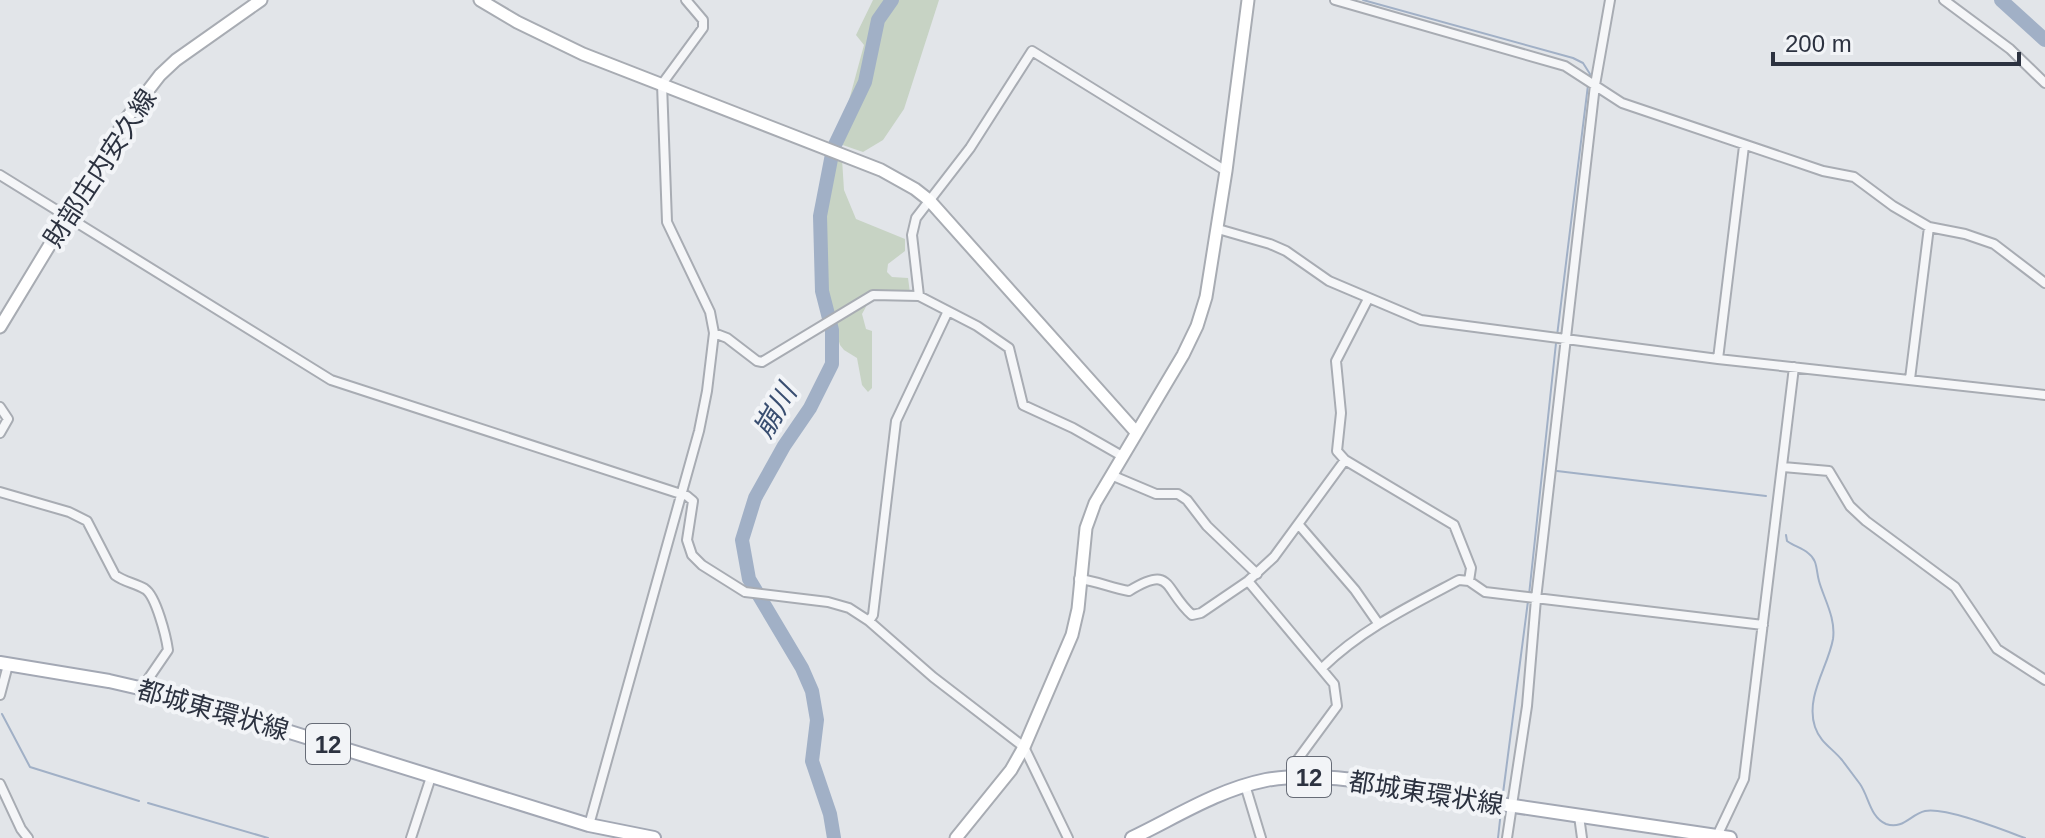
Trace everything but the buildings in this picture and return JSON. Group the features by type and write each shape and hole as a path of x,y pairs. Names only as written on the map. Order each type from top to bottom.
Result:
{"main road":[{"name":"都城東環状線","path":"4,664 174,696 589,825 654,838"},
{"name":"都城東環状線","path":"1132,838 1196,804 1245,785 1294,776 1358,782 1723,837"}],"street":[{"name":"財部庄内安久線","path":"0,327 126,119 160,75 194,46 261,0"},
{"path":"480,0 583,54 890,174 929,200 1136,432"},
{"path":"586,838 702,418 714,333 710,312 667,222 662,84 703,28 703,20 686,0"},
{"path":"956,838 1011,770 1024,747 1072,635 1078,609 1086,528 1111,475 1197,326 1209,285 1218,229 1248,0"},
{"path":"1335,0 1565,66 1622,103 1744,146 1823,171 1854,177 1893,206 1929,227 1994,244 2045,283"},
{"path":"1507,838 1504,805 1527,706 1536,599 1595,85 1610,0"},
{"path":"1944,0 2010,49 2045,83"},
{"path":"919,296 912,235 916,218 970,148 1032,51 1226,171"},
{"path":"1718,359 1744,146"},
{"path":"0,175 331,380 693,501 687,540 692,555 713,573 745,592 828,602 849,608 869,621 933,677 1024,747 1068,838"},
{"path":"1910,379 1929,227"},
{"path":"1218,229 1286,251 1329,281 1421,320 1718,359 2045,395"},
{"path":"714,333 727,338 762,362 873,295 919,296 977,326 1009,348 1023,405 1073,428 1122,456"},
{"path":"1368,299 1336,361 1341,413 1337,451 1345,460 1454,525 1471,568 1469,581"},
{"path":"869,621 873,615 896,421 948,311"},
{"path":"1723,837 1744,779 1794,367"},
{"path":"0,407 8,419 0,433"},
{"path":"1079,579 1099,581 1129,591 1150,578 1158,578 1167,584 1192,615 1201,613 1248,581 1274,557 1345,460"},
{"path":"1783,467 1829,471 1850,506 1866,521 1955,587 1997,649 2045,680"},
{"path":"1111,475 1156,494 1178,494 1187,500 1207,526 1257,574"},
{"path":"0,492 69,512 87,521 115,575 152,595 168,650 142,688"},
{"path":"1299,525 1355,590 1378,623"},
{"path":"1322,668 1348,644 1378,623 1459,580 1469,581 1485,592 1763,625"},
{"path":"1248,581 1334,684 1337,706 1298,759 1294,776"},
{"path":"0,695 4,664"},
{"path":"411,838 431,777"},
{"path":"0,784 28,838"},
{"path":"1245,785 1261,838"},
{"path":"1579,816 1582,838"}],"green space":[{"path":"873,0 939,0 904,109 883,140 863,152 831,141 848,104 864,45 856,35"},
{"path":"827,154 842,159 844,190 856,219 905,239 905,251 888,264 887,272 892,277 908,278 910,293 868,303 862,314 866,329 872,331 872,388 868,392 862,385 857,358 840,345 824,291 820,223"}],"waterway":[{"name":"崩川","path":"834,838 830,814 812,761 817,720 812,691 802,668 749,579 742,540 755,498 810,408 832,364 832,330 822,291 820,216 833,149 865,82 878,20 892,0"},
{"path":"1363,0 1573,58 1583,63 1590,74 1589,78"},
{"path":"2001,0 2045,40"},
{"path":"1557,336 1588,85"},
{"path":"1529,595 1556,343"},
{"path":"1557,471 1766,496"},
{"path":"1786,535 1787,541 1814,559 1833,624 1833,639 1815,693 1815,727 1860,784 1876,817 1886,824 1897,825 1925,811 1946,812 2025,838"},
{"path":"1502,801 1528,601"},
{"path":"2,714 30,767 139,801"},
{"path":"148,803 268,838"},
{"path":"1498,838 1501,811"}]}
